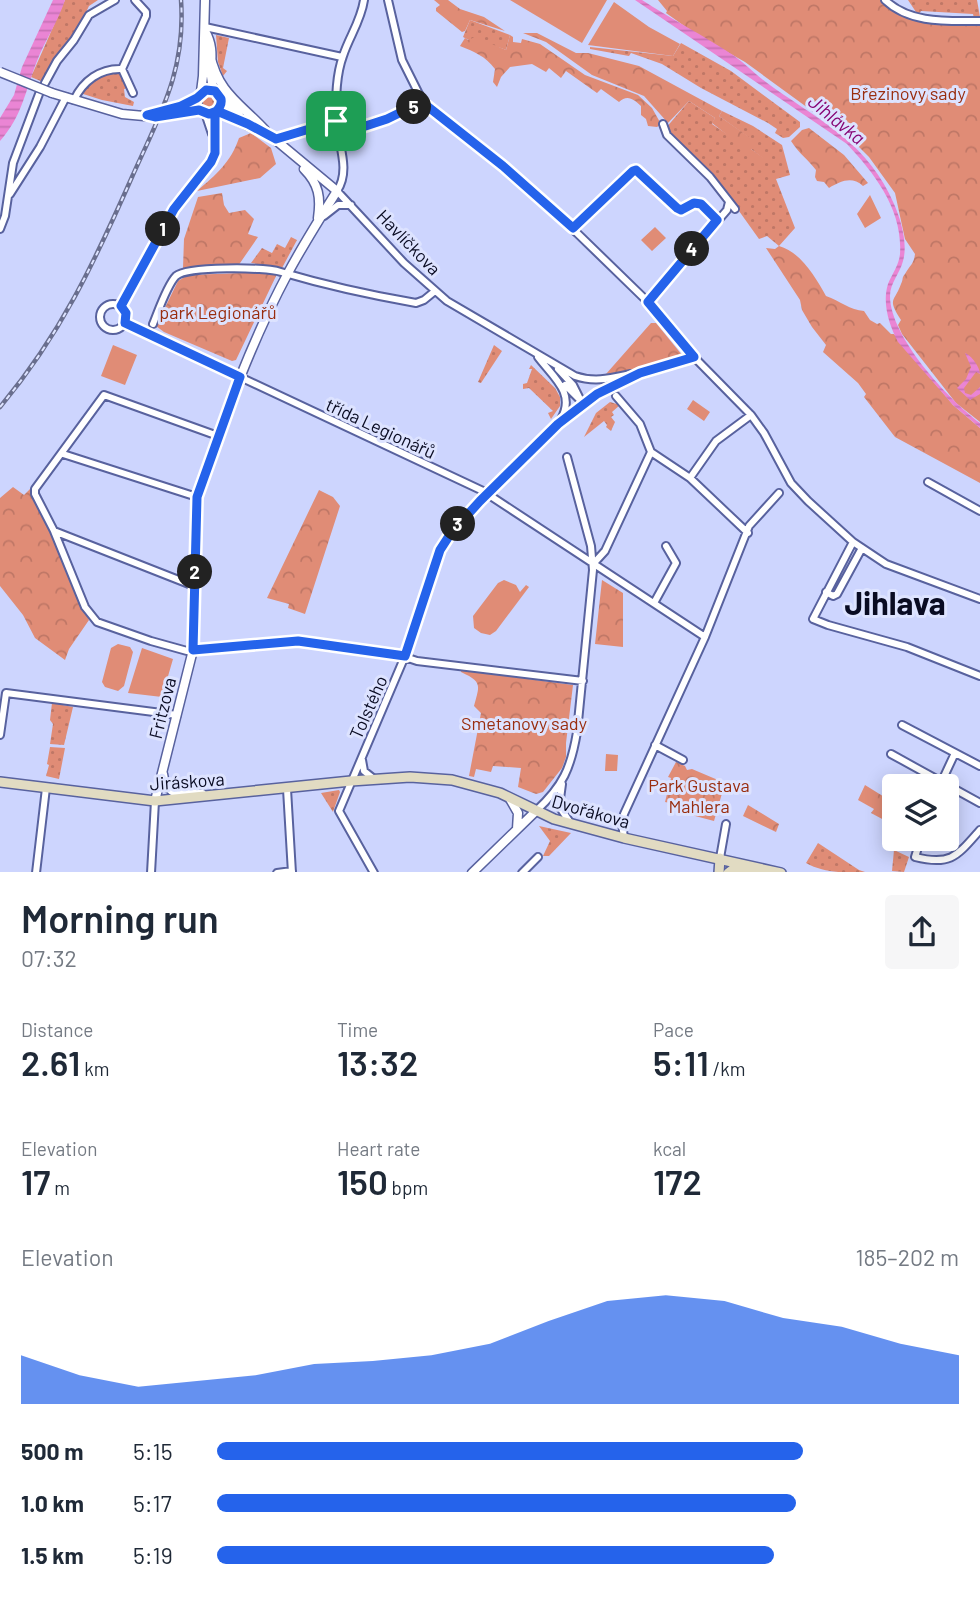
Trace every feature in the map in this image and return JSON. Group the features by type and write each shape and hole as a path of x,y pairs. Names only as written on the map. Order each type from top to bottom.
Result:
{"main road":[{"name":"Jiráskova","path":"0,782 155,802 351,781 431,778 482,786 536,811"},
{"name":"Dvořákova","path":"536,811 624,838 777,872"},
{"path":"719,872 720,858"},
{"path":"732,872 755,872"}],"street":[{"path":"45,83 89,15 115,0"},
{"path":"133,93 122,69 146,16 146,12 135,0"},
{"name":"Havlíčkova","path":"205,0 199,95 202,111 232,117 274,138"},
{"path":"337,191 344,174 336,121 337,91 342,57 358,22 363,0"},
{"path":"388,0 402,60 422,102 503,166 573,228 648,302 694,357 751,415 791,483 853,542 886,564 980,599"},
{"path":"888,1 900,12 918,18 980,21"},
{"path":"205,29 342,57"},
{"name":"Havlíčkova","path":"205,29 210,42 211,75 215,91 221,99 249,116"},
{"name":"Havlíčkova","path":"210,54 223,89 249,116 352,205 396,256 459,309 535,353 581,401"},
{"path":"8,196 70,99 93,77 108,70 122,69"},
{"path":"0,72 52,93 111,112 155,117 202,111 214,139"},
{"path":"147,115 181,106 209,89 215,91"},
{"path":"0,229 5,216 13,163 39,94"},
{"path":"119,305 174,209 211,162 215,153 216,112 221,99"},
{"path":"338,135 387,119 422,102"},
{"path":"215,128 221,120 232,117"},
{"path":"274,138 336,121"},
{"path":"648,302 728,206 710,177 667,135 663,124"},
{"path":"292,153 316,184 320,206 318,222"},
{"path":"573,228 636,170 677,208 684,209 699,203 717,220"},
{"name":"Fritzova","path":"155,802 193,650 197,497 240,377 287,275 337,191"},
{"path":"318,222 338,205 352,205"},
{"path":"153,324 174,277 183,271 245,268 281,272 340,289 416,303 435,290"},
{"path":"108,304 119,305 126,313 125,323 112,330 102,323 102,310 108,304"},
{"name":"třída Legionářů","path":"125,323 488,494 705,637"},
{"path":"640,373 694,357"},
{"name":"Havlíčkova","path":"550,366 589,380 609,380 640,373"},
{"name":"Havlíčkova","path":"550,366 567,397 566,408 558,424"},
{"name":"Tolstého","path":"373,872 339,813 405,656 440,550 457,525 581,401 640,373"},
{"path":"218,436 104,395 37,487 35,494 54,531 82,603 93,619 177,649 298,641 430,662 583,681"},
{"path":"616,396 640,424 651,452 690,478 748,533"},
{"path":"690,478 716,442 751,415"},
{"path":"594,563 605,551 651,452"},
{"path":"62,454 197,497"},
{"path":"567,457 594,563 583,681 572,758 563,780 559,806 573,824"},
{"path":"928,482 980,511"},
{"path":"624,838 624,814 705,637 751,523 779,493"},
{"path":"54,531 194,586"},
{"path":"853,542 813,619 899,645 980,676"},
{"path":"654,603 676,563 666,546"},
{"path":"826,593 833,596 837,594 862,548"},
{"path":"0,735 6,693 177,715"},
{"path":"902,725 980,766"},
{"path":"653,749 683,760"},
{"path":"363,753 362,768 375,779"},
{"path":"945,774 955,753"},
{"path":"891,754 925,774"},
{"path":"163,771 166,784 172,791 211,796"},
{"path":"473,872 536,811 563,780"},
{"path":"36,872 46,788"},
{"path":"287,789 292,872"},
{"path":"959,792 980,803"},
{"path":"505,795 517,810 518,823 515,832"},
{"path":"151,872 155,802"},
{"path":"720,858 726,824"},
{"path":"917,851 915,857 936,861 952,858 980,830"},
{"path":"523,872 538,857"}],"green space":[{"path":"65,0 98,0 89,6 78,29 43,82 31,77"},
{"path":"434,0 448,0 460,9 484,17 505,31 470,20 462,32 436,11 440,5"},
{"path":"510,0 607,0 582,43"},
{"name":"Březinovy sady","path":"658,0 881,0 903,15 915,19 980,24 980,422 956,403 902,334 898,325 901,320 893,301 915,254 905,239 895,193 869,157 852,140 745,62 697,35 666,13"},
{"path":"908,0 977,0 980,17 974,18 973,14 921,11 918,15"},
{"path":"614,2 649,27 680,44 673,56 588,45"},
{"path":"470,20 510,35 506,50 463,37"},
{"path":"523,33 537,33 576,53 588,53 639,66 722,111 719,116 752,139 751,149 765,159 758,164 712,123 715,118 689,101 668,123 644,96 592,75 546,42"},
{"path":"216,35 229,38 223,68 227,71 223,76 218,62"},
{"path":"510,35 513,42 521,43 522,39 540,44 585,75 638,95 652,108 661,124 657,127 648,126 641,115 641,106 636,101 628,98 619,102 601,89 597,93 566,71 561,78 549,68 546,72 532,64 510,67 497,87 493,82 495,69 479,55 460,46 465,38 468,40 475,37 506,50"},
{"path":"681,43 731,71 800,122 800,127 789,137 783,138 775,133 777,129 768,123 662,64 631,53 629,56 590,49 673,56"},
{"path":"118,72 128,88 124,89 125,97 134,102 133,106 80,93 97,78"},
{"path":"206,93 212,93 217,101 215,107 206,109 201,104 201,98"},
{"path":"689,101 715,118 712,124 764,159 751,149 751,139 719,116 722,111 753,126 782,145 790,175 776,179 795,228 779,246 767,236 759,239 729,197 665,129"},
{"path":"809,128 844,155 868,183 863,186 855,181 846,181 829,188 824,182 817,181 816,170 791,141 802,130"},
{"path":"251,133 271,148 276,164 260,178 197,191 217,174 236,147 239,138"},
{"path":"222,193 229,213 245,210 254,219 248,234 258,237 238,266 183,268 184,239 198,197"},
{"path":"870,195 881,218 865,228 857,214"},
{"path":"655,227 666,238 652,251 641,240"},
{"path":"291,237 297,240 282,268 251,263 262,248 272,253 277,244 285,248"},
{"path":"779,246 801,260 826,296 864,311 870,320 880,323 894,334 953,405 980,428 980,483 895,437 864,397 866,394 858,383 823,352 826,345 812,327 802,310 800,300 766,248 775,249"},
{"name":"park Legionářů","path":"266,272 277,274 236,360 232,361 164,332 156,326 178,281 188,275"},
{"path":"651,323 656,323 682,355 628,371 606,374"},
{"path":"113,345 137,355 125,385 101,376"},
{"path":"494,345 502,351 481,383 478,382"},
{"path":"531,365 555,388 560,397 560,406 551,419 548,413 553,411 529,388 523,389 532,369 529,369"},
{"path":"693,400 710,412 704,421 687,409"},
{"path":"610,402 620,405 612,412 614,415 611,417 615,422 611,431 604,421 584,437 596,413"},
{"path":"13,487 24,495 30,489 89,620 69,649 65,660 35,638 23,615 0,586 0,498"},
{"path":"319,490 333,497 340,506 305,614 288,608 289,604 267,598"},
{"path":"504,580 516,585 520,592 526,585 529,587 496,631 490,635 481,633 474,628 473,616 498,583"},
{"path":"602,580 623,593 623,647 595,644"},
{"path":"118,644 130,647 133,652 124,686 118,691 105,687 102,682 111,648"},
{"path":"142,648 173,659 162,697 128,693"},
{"name":"Smetanovy sady","path":"461,670 573,685 566,757 562,768 543,792 536,794 518,787 521,768 493,766 491,772 476,769 474,777 469,776 481,713 474,706 478,684"},
{"path":"52,703 73,707 64,745 50,744"},
{"path":"50,747 65,748 59,779 46,776"},
{"path":"606,754 618,755 617,771 605,771"},
{"name":"Park Gustava Mahlera","path":"676,762 687,770 692,769 725,783 714,821 680,812 680,805 665,802 671,778 668,777"},
{"path":"865,785 882,796 882,819 871,813 874,809 858,800"},
{"path":"340,792 333,812 321,793"},
{"path":"748,805 779,824 776,832 743,816"},
{"path":"539,826 571,833 549,856 543,856 550,841"},
{"path":"818,843 865,872 834,872 806,863"},
{"path":"894,851 909,857 904,872 892,871"}],"shaded area":[{"path":"53,0 65,0 37,61 19,112 0,141 0,118 14,95 22,67"},
{"path":"635,0 642,0 733,55 843,137 872,166 894,204 903,232 903,261 890,296 900,330 923,366 952,399 980,423 980,428 953,405 898,342 887,314 886,291 897,266 900,238 892,208 868,168 847,144"},
{"path":"965,353 975,362 980,374 976,372 964,388 965,393 971,395 980,387 980,394 970,400 957,388 966,379 971,367"}],"railway":[{"path":"0,407 22,380 75,297 152,133 175,71 179,49 181,0"}],"district":[{"name":"Jihlava","path":"895,602"}],"route":[{"path":"336,121 276,139 217,111 209,114 199,110 155,117 147,115 181,106 209,89 215,91 221,99 219,108 218,110 217,111 215,112 215,153 211,162 174,209 121,306 127,317 125,323 240,377 197,497 193,650 298,641 405,656 440,550 451,533 480,501 583,403 640,373 694,357 648,302 717,220 701,204 694,203 681,210 677,208 636,170 625,177 573,228 503,166 422,102 387,119 338,135 336,121"}],"water label":[{"name":"Jihlávka","path":"837,119"}]}
